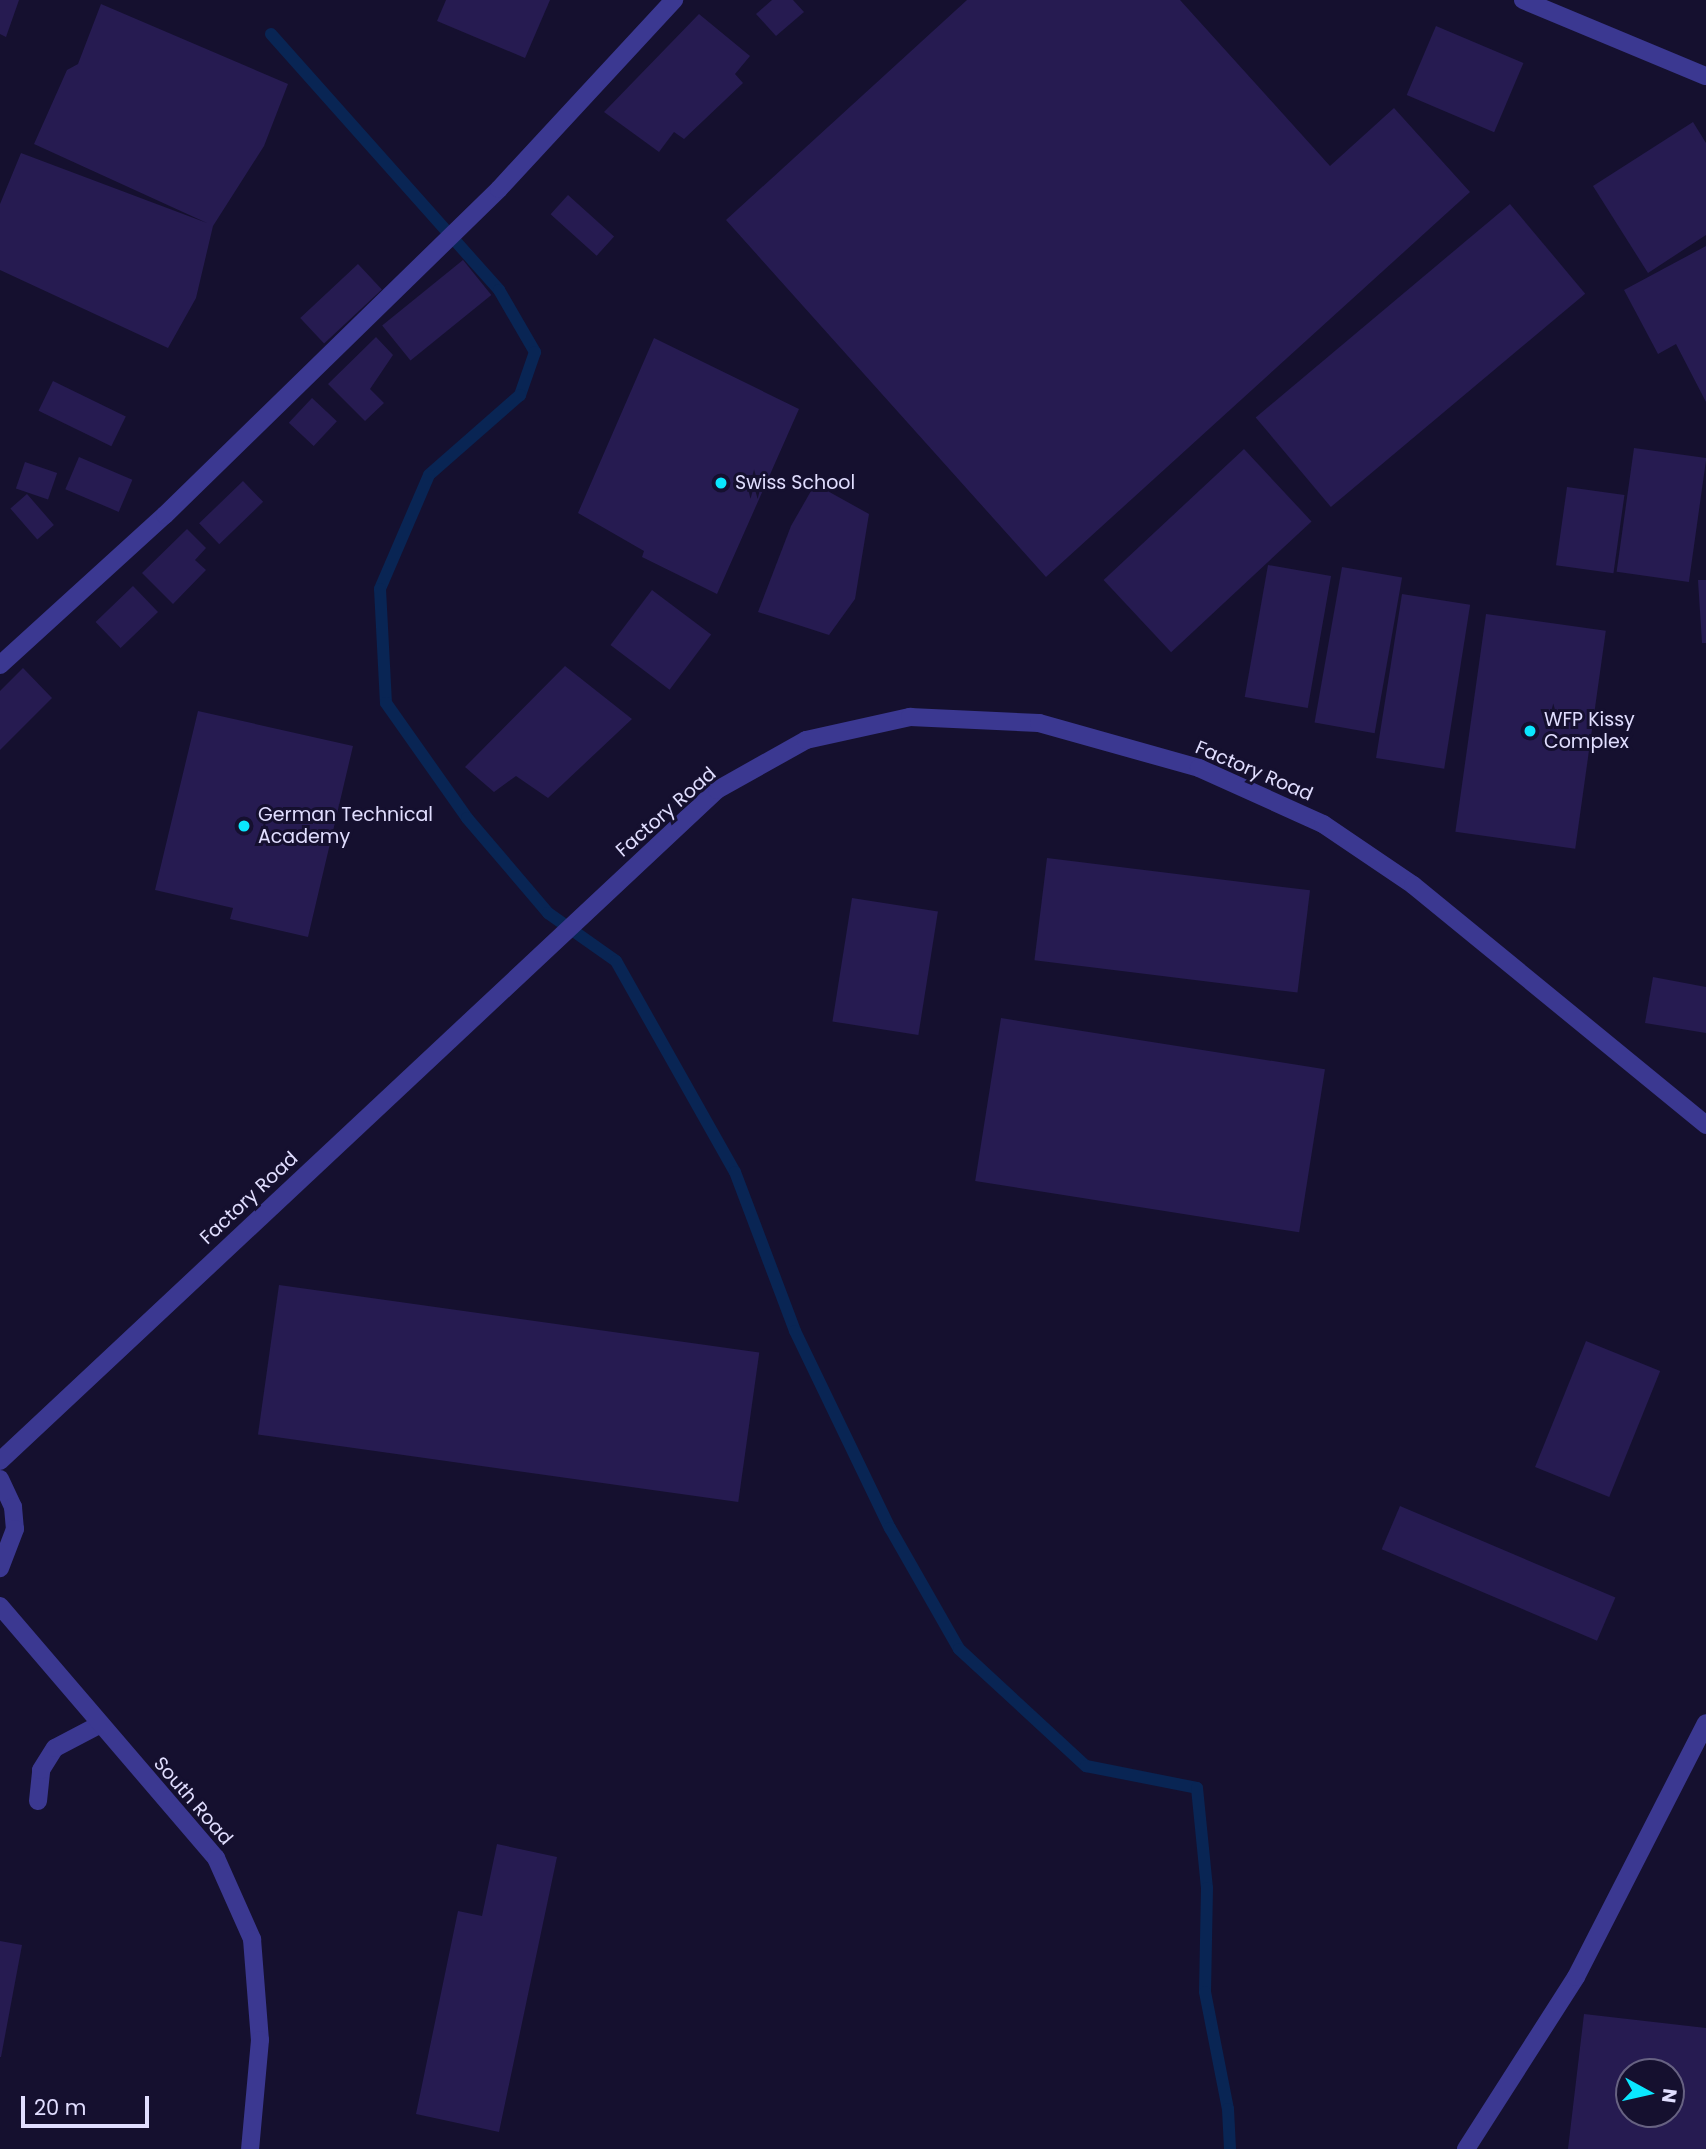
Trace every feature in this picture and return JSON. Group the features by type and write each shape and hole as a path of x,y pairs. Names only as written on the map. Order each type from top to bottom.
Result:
{"street":[{"path":"0,665 165,515 499,189 674,0"},
{"path":"1523,0 1706,76"},
{"name":"Factory Road","path":"0,1461 717,790 806,740 910,716 1039,723 1199,768 1323,824 1413,885 1706,1125"},
{"path":"0,1479 13,1507 15,1529 0,1568"},
{"name":"South Road","path":"0,1606 99,1725 216,1858 252,1939 260,2040 250,2149"},
{"path":"1466,2149 1576,1978 1706,1723"},
{"path":"38,1801 41,1770 55,1748 99,1725"}],"building":[{"path":"0,0 19,0 6,37 0,34"},
{"path":"446,0 550,0 525,58 437,21"},
{"path":"772,0 793,0 804,12 776,36 756,14"},
{"path":"967,0 1180,0 1330,166 1394,108 1470,192 1046,577 726,220"},
{"path":"101,4 288,84 264,146 213,226 196,298 168,348 0,270 0,204 21,153 207,223 34,144 67,70 78,64"},
{"path":"699,14 750,56 735,74 743,83 684,139 674,132 659,152 604,112"},
{"path":"1436,26 1523,63 1494,132 1407,95"},
{"path":"1693,122 1706,143 1706,235 1648,273 1593,186"},
{"path":"568,195 614,236 597,256 551,214"},
{"path":"1510,204 1585,294 1331,507 1256,417"},
{"path":"1706,246 1706,402 1676,344 1658,354 1624,290"},
{"path":"463,260 491,295 410,360 382,325"},
{"path":"358,264 382,290 324,343 300,318"},
{"path":"376,337 393,355 370,389 384,403 365,421 328,384"},
{"path":"654,338 799,409 717,594 642,557 644,551 578,513"},
{"path":"53,381 126,417 111,446 39,411"},
{"path":"312,398 337,421 314,446 289,423"},
{"path":"1634,448 1706,458 1689,582 1617,572"},
{"path":"1244,449 1312,521 1171,652 1104,580"},
{"path":"79,457 132,480 119,512 65,489"},
{"path":"25,462 57,473 48,500 16,488"},
{"path":"243,481 263,502 219,544 199,523"},
{"path":"815,484 869,514 855,599 829,635 758,612 791,526"},
{"path":"1567,487 1624,495 1613,573 1556,565"},
{"path":"27,494 54,525 37,539 10,508"},
{"path":"187,529 206,548 195,560 206,570 173,604 142,573"},
{"path":"1268,565 1331,576 1308,708 1245,697"},
{"path":"1342,567 1402,578 1375,733 1315,723"},
{"path":"1698,580 1706,580 1706,643 1702,643"},
{"path":"133,586 158,612 121,648 96,622"},
{"path":"652,590 711,635 670,690 610,645"},
{"path":"1402,594 1470,605 1444,769 1376,758"},
{"name":"WFP Kissy Complex","path":"1486,614 1606,631 1575,849 1455,832"},
{"path":"565,666 632,719 548,798 516,776 494,792 465,767"},
{"path":"23,668 52,698 0,750 0,691"},
{"name":"German Technical Academy","path":"198,711 353,746 308,937 230,919 233,908 155,890"},
{"path":"1047,858 1310,890 1297,993 1034,960"},
{"path":"852,898 938,912 918,1035 832,1021"},
{"path":"1653,977 1706,987 1706,1033 1645,1023"},
{"path":"1001,1018 1325,1069 1299,1232 975,1181"},
{"path":"279,1285 759,1352 738,1502 258,1435"},
{"path":"1586,1341 1660,1371 1609,1497 1535,1467"},
{"path":"1400,1506 1615,1597 1597,1641 1382,1549"},
{"path":"497,1844 557,1857 499,2132 416,2114 458,1911 482,1916"},
{"path":"0,1941 22,1945 1,2057 0,2057"},
{"path":"1584,2014 1706,2028 1706,2149 1568,2149"}],"waterway":[{"path":"271,34 499,290 535,352 520,395 429,475 380,589 386,703 467,818 548,913 616,961 735,1172 795,1331 890,1528 959,1649 1086,1766 1197,1788 1207,1888 1205,1992 1228,2109 1230,2149"}],"place":[{"name":"Swiss School","path":"721,483"},
{"name":"WFP Kissy Complex","path":"1530,731"},
{"name":"German Technical Academy","path":"244,826"}]}
